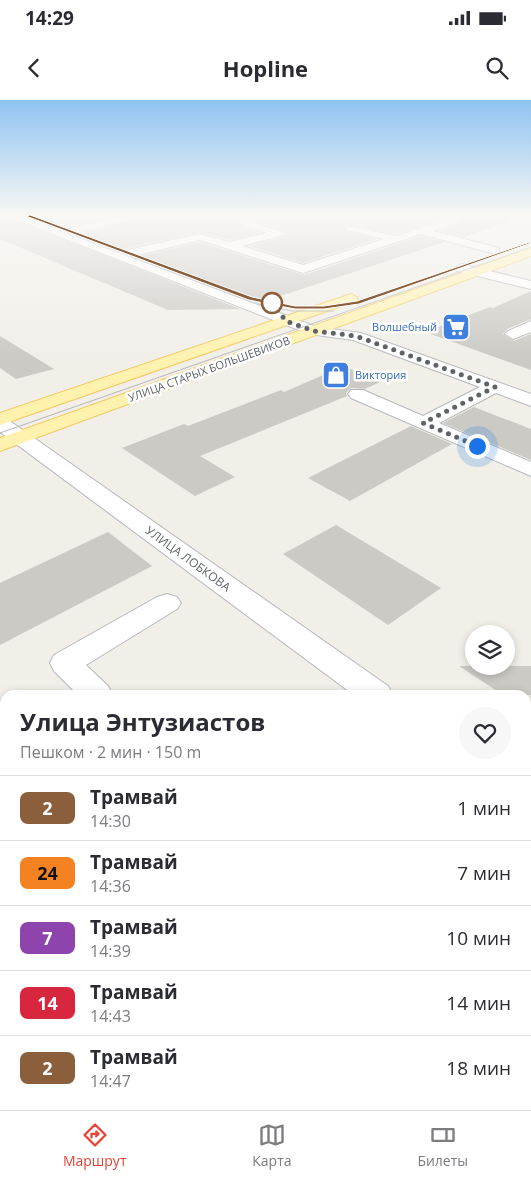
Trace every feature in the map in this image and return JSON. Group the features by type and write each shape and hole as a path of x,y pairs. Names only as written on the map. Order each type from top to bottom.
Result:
{"main road":[{"path":"456,266 463,263"},
{"name":"УЛИЦА СТАРЫХ БОЛЬШЕВИКОВ","path":"10,442 498,263"},
{"name":"УЛИЦА СТАРЫХ БОЛЬШЕВИКОВ","path":"0,419 288,313 309,312 368,292"}],"street":[{"path":"138,263 288,313 314,331 356,336 531,400"},
{"path":"168,263 228,284"},
{"path":"287,263 303,268 319,263"},
{"path":"456,266 531,285"},
{"path":"309,312 338,322 356,336"},
{"path":"531,326 513,334 531,340"},
{"path":"423,423 495,387"},
{"path":"357,394 531,470"},
{"name":"УЛИЦА ЛОБКОВА","path":"0,423 10,442 370,690"},
{"path":"91,690 65,663 167,603"}],"building":[{"path":"57,263 124,263 240,309 168,310"},
{"path":"152,263 267,263 304,275 340,263 381,263 259,303"},
{"path":"531,291 531,319 507,329 503,334 514,341 531,334 531,370 425,332 490,307 493,308"},
{"path":"0,336 54,369 16,379 0,368"},
{"path":"344,366 380,382 365,389 351,388 346,393 347,396 200,456 235,477 195,496 122,448 184,424 188,426 281,390 284,392"},
{"path":"474,407 531,429 531,460 443,423"},
{"path":"411,426 452,444 350,501 308,478"},
{"path":"336,525 441,588 388,625 283,554"},
{"path":"108,532 152,566 0,645 0,583"},
{"path":"515,666 531,666 531,690 495,690 473,675 515,675"}],"tram line":[{"path":"147,263 257,304 292,311 333,311"},
{"name":"2","path":"157,263 250,298 295,307 324,307 358,303 475,263"},
{"path":"0,433 485,263"}],"place":[{"name":"Волшебный","path":"456,327"},
{"name":"Виктория","path":"336,375"}],"route":[{"path":"272,303 286,321 314,331 356,336 495,387 423,423 477,446"}]}
